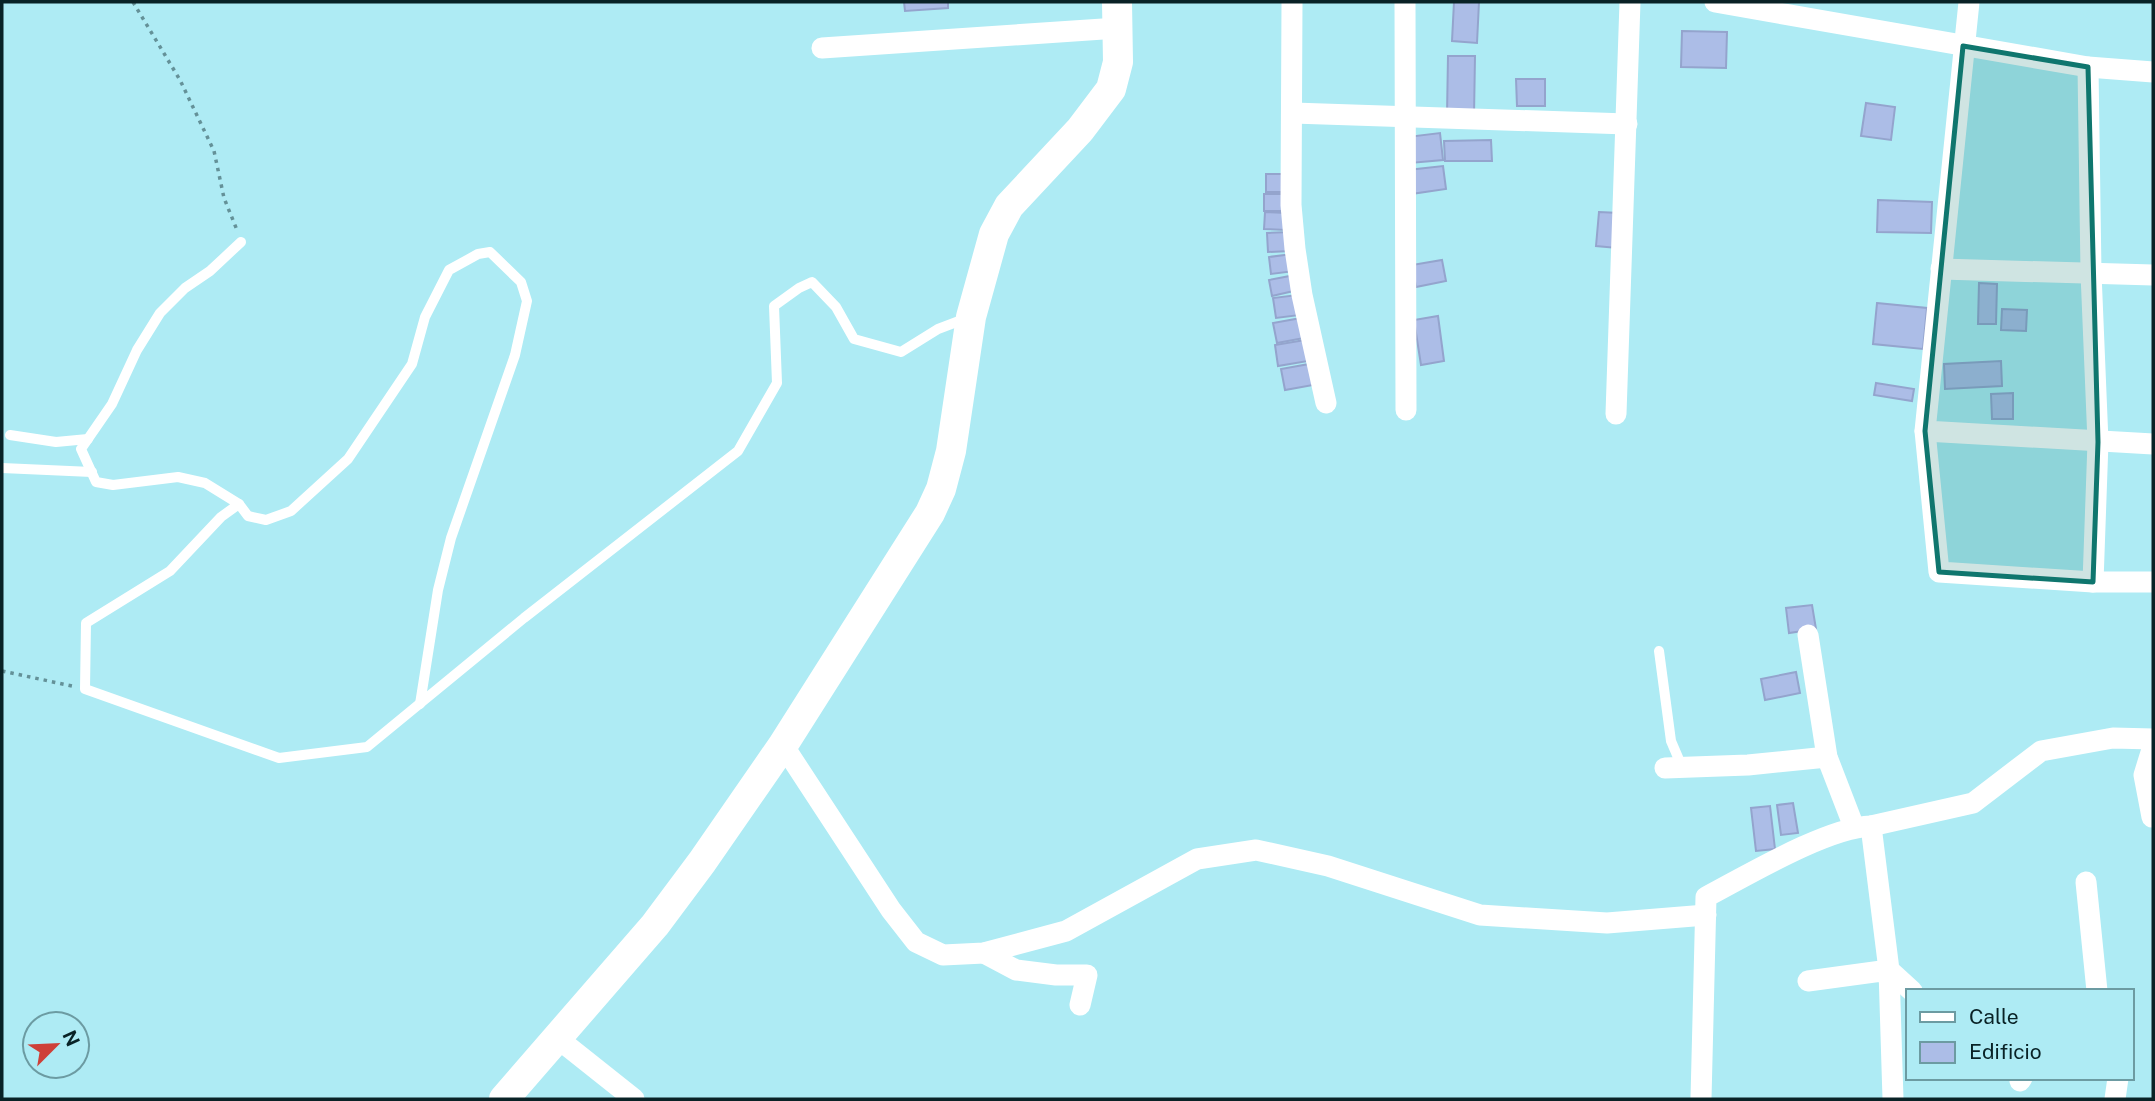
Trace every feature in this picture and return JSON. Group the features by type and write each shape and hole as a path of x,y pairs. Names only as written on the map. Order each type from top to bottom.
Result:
{"street":[{"path":"1292,2 1291,205 1301,295 1326,403"},
{"path":"1405,2 1406,410"},
{"path":"1616,414 1630,2"},
{"path":"1715,2 2088,67 2153,72"},
{"path":"1969,2 1925,430 1939,572 2093,582 2153,582"},
{"path":"504,1099 654,925 702,862 783,746 930,513 941,489 951,451 971,317 994,234 1009,206 1080,130 1111,89 1118,62 1117,15 822,48"},
{"path":"2088,67 2091,273 2098,442 2093,582"},
{"path":"1293,113 1627,124"},
{"path":"1941,269 2153,275"},
{"path":"1925,430 2153,444"},
{"path":"1808,635 1827,757 1863,827 1889,971 1893,1099"},
{"path":"1701,1099 1706,897 1792,853 1863,827 1973,803 2041,751 2113,738 2153,738"},
{"path":"783,746 891,910 916,942 943,955 984,953 1066,931 1197,859 1256,850 1328,866 1480,915 1607,923 1706,915"},
{"path":"2152,817 2144,775 2138,767 2153,746"},
{"path":"1674,768 1748,765 1827,757"},
{"path":"2086,882 2098,989"},
{"path":"984,953 1016,970 1056,975 1087,975 1080,1005"},
{"path":"1808,981 1889,971 1910,989"},
{"path":"556,1037 634,1099"},
{"path":"2115,1099 2118,1080"}],"lane":[{"path":"241,242 185,288 160,313 137,350 112,404 82,449 96,482 113,485 178,477 205,483 239,504 248,516 266,520 291,511 348,459 412,364 425,317 449,270 478,254 490,252 521,282 527,301 515,355 448,551 438,590 421,704"},
{"path":"239,504 221,517 170,571 86,623 85,689 279,758 367,747 535,609 738,451 777,383 774,306 799,288 812,282 836,307 855,339 901,352 938,329 971,317"},
{"path":"10,435 56,442 88,439"},
{"path":"2,468 92,472"},
{"path":"1659,651 1674,768"}],"path":[{"path":"133,2 180,80 214,151 224,198 241,242"},
{"path":"2,671 85,689"}],"highlighted area":[{"path":"1963,46 2088,67 2098,442 2093,582 1939,572 1925,431"}],"building":[{"path":"904,2 948,2 948,8 905,11"},
{"path":"1454,2 1479,2 1477,43 1452,41"},
{"path":"1682,31 1727,32 1726,68 1681,67"},
{"path":"1448,56 1475,56 1474,116 1447,115"},
{"path":"1516,79 1545,79 1545,106 1517,106"},
{"path":"1866,103 1895,107 1891,140 1861,136"},
{"path":"1440,133 1443,160 1410,163 1407,137"},
{"path":"1491,140 1492,161 1445,161 1444,141"},
{"path":"1443,166 1446,189 1411,194 1408,170"},
{"path":"1266,174 1288,174 1288,192 1266,192"},
{"path":"1264,194 1286,194 1286,211 1264,211"},
{"path":"1878,200 1932,202 1931,233 1877,232"},
{"path":"1265,212 1287,213 1286,230 1264,229"},
{"path":"1599,212 1619,213 1617,248 1596,246"},
{"path":"1290,232 1290,251 1268,252 1267,233"},
{"path":"1292,254 1295,271 1271,274 1269,257"},
{"path":"1442,260 1446,281 1416,287 1412,265"},
{"path":"1295,275 1298,290 1272,296 1269,280"},
{"path":"1979,283 1997,284 1996,324 1978,324"},
{"path":"1297,295 1300,315 1276,318 1273,298"},
{"path":"1877,303 1927,308 1923,349 1873,344"},
{"path":"2002,309 2027,310 2026,331 2001,330"},
{"path":"1438,316 1444,361 1421,365 1414,320"},
{"path":"1301,318 1304,338 1277,343 1273,323"},
{"path":"1305,340 1308,361 1278,366 1275,345"},
{"path":"2001,361 2002,386 1945,389 1944,364"},
{"path":"1309,364 1313,385 1285,390 1281,369"},
{"path":"1876,383 1914,389 1912,401 1874,395"},
{"path":"2013,393 2013,419 1992,419 1991,394"},
{"path":"1812,605 1816,629 1789,633 1786,608"},
{"path":"1796,672 1800,693 1765,700 1761,679"},
{"path":"1793,803 1798,833 1781,835 1777,805"},
{"path":"1770,806 1775,849 1756,851 1751,808"}]}
